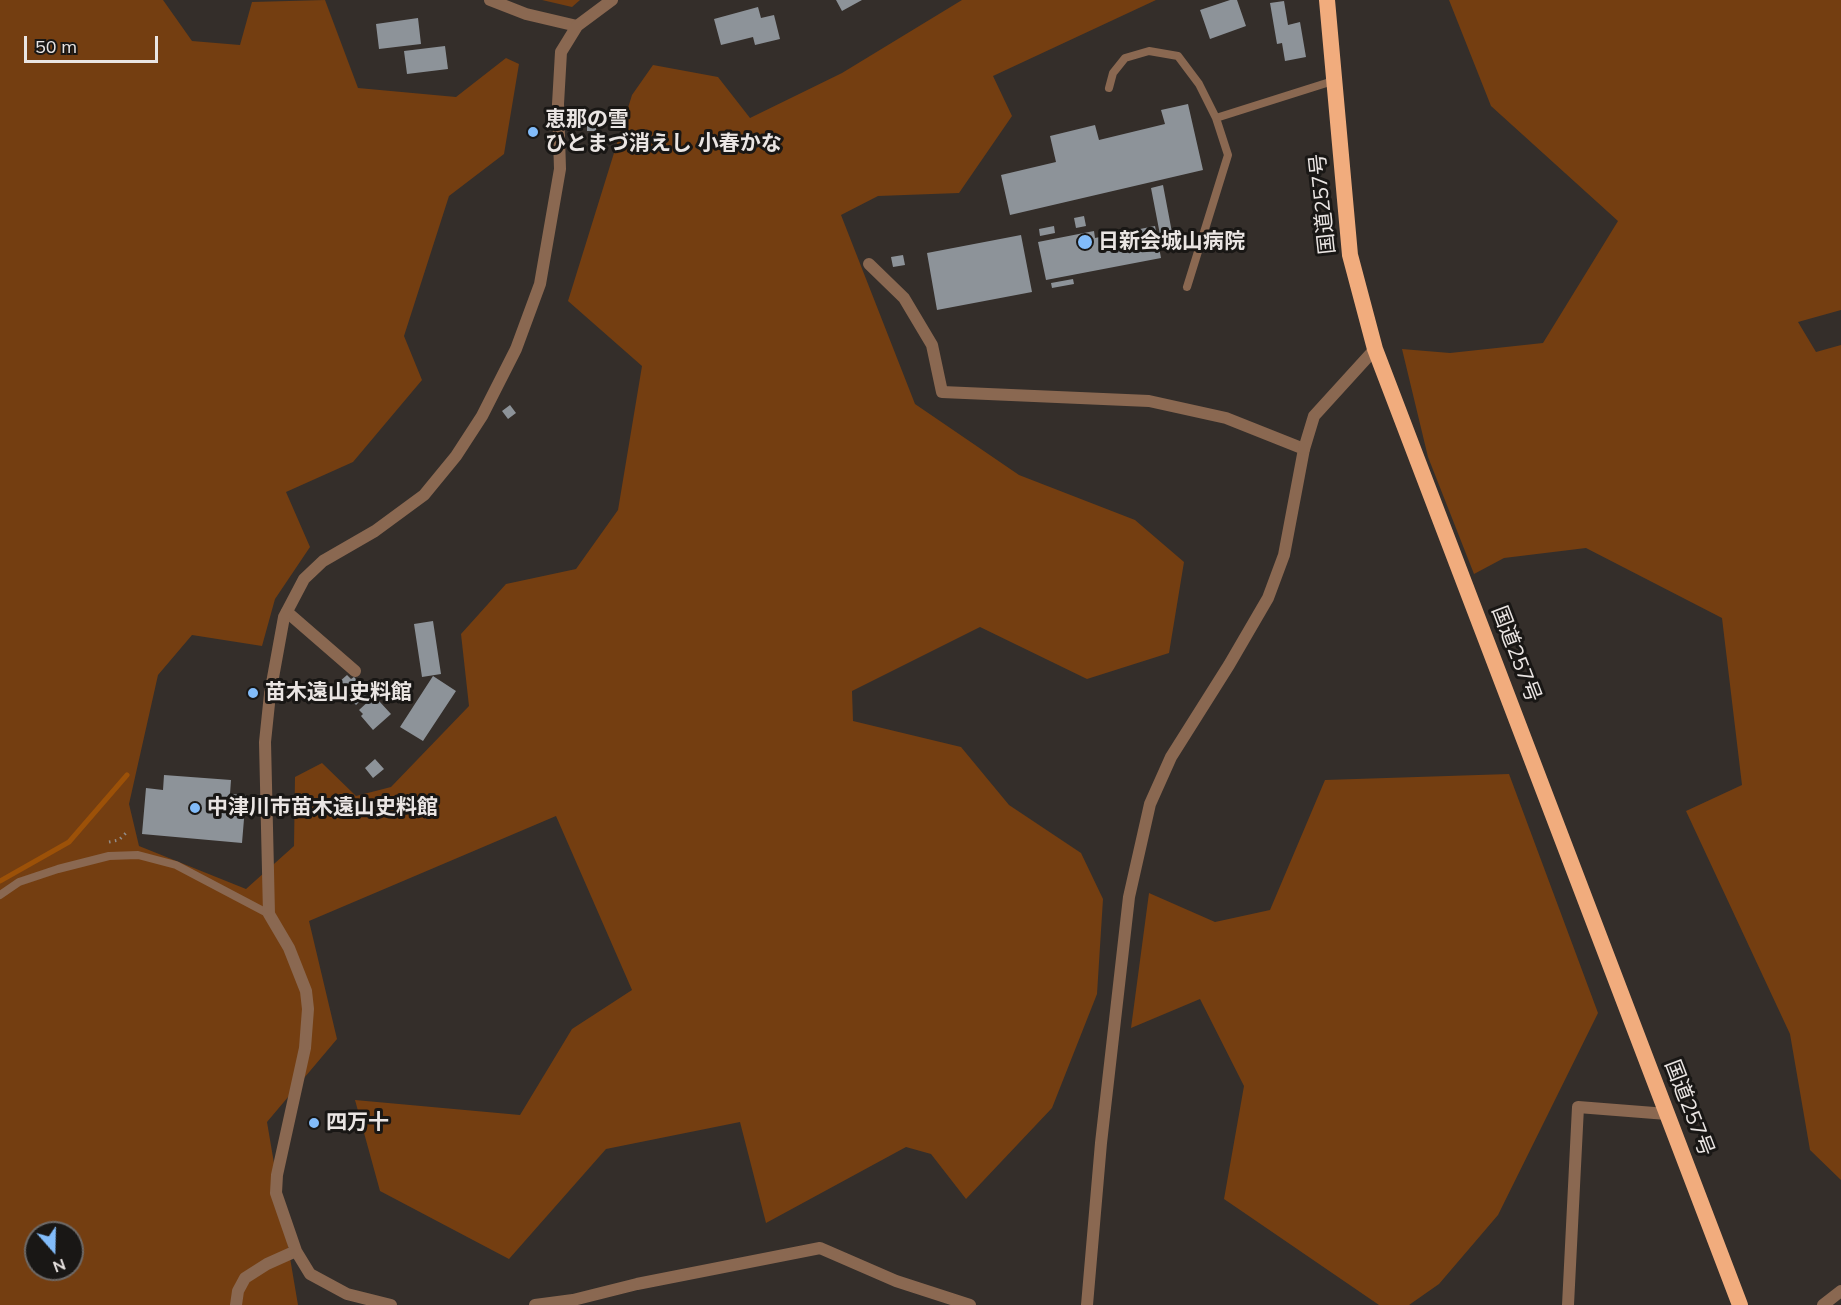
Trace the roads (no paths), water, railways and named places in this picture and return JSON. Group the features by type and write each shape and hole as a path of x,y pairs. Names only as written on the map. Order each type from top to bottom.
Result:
{"highway":[{"name":"国道257号","path":"1327,0 1350,255 1376,350 1740,1305"}],"street":[{"path":"490,0 526,14 577,26"},
{"path":"391,1305 347,1294 326,1285 310,1274 296,1251 276,1193 305,1048 308,1009 306,991 289,948 269,914 265,742 270,694 287,612 304,579 323,561 375,531 424,495 456,456 482,416 516,348 540,284 560,169 558,104 561,52 577,26 612,0"},
{"path":"869,264 904,298 932,345 942,392 1149,401 1226,418 1304,449"},
{"path":"1087,1305 1102,1131 1129,897 1150,804 1170,758 1230,665 1268,598 1284,555 1304,449 1314,416 1376,350"},
{"path":"287,612 355,671"},
{"path":"1568,1305 1578,1107 1667,1114"},
{"path":"535,1305 573,1300 637,1284 820,1248 896,1281 970,1305"},
{"path":"236,1305 238,1291 245,1278 267,1264 296,1251"},
{"path":"1823,1305 1841,1292"}],"lane":[{"path":"1109,87 1113,73 1125,58 1149,51 1178,56 1199,84 1216,118 1228,155 1187,287"},
{"path":"1216,118 1333,81"},
{"path":"0,895 19,882 58,869 109,856 138,855 176,865 269,914"}],"waterway":[{"path":"0,881 69,842 127,775"}],"place":[{"name":"恵那の雪 ひとまづ消えし 小春かな","path":"533,132"},
{"name":"日新会城山病院","path":"1085,242"},
{"name":"苗木遠山史料館","path":"253,693"},
{"name":"中津川市苗木遠山史料館","path":"195,808"},
{"name":"四万十","path":"314,1123"}]}
